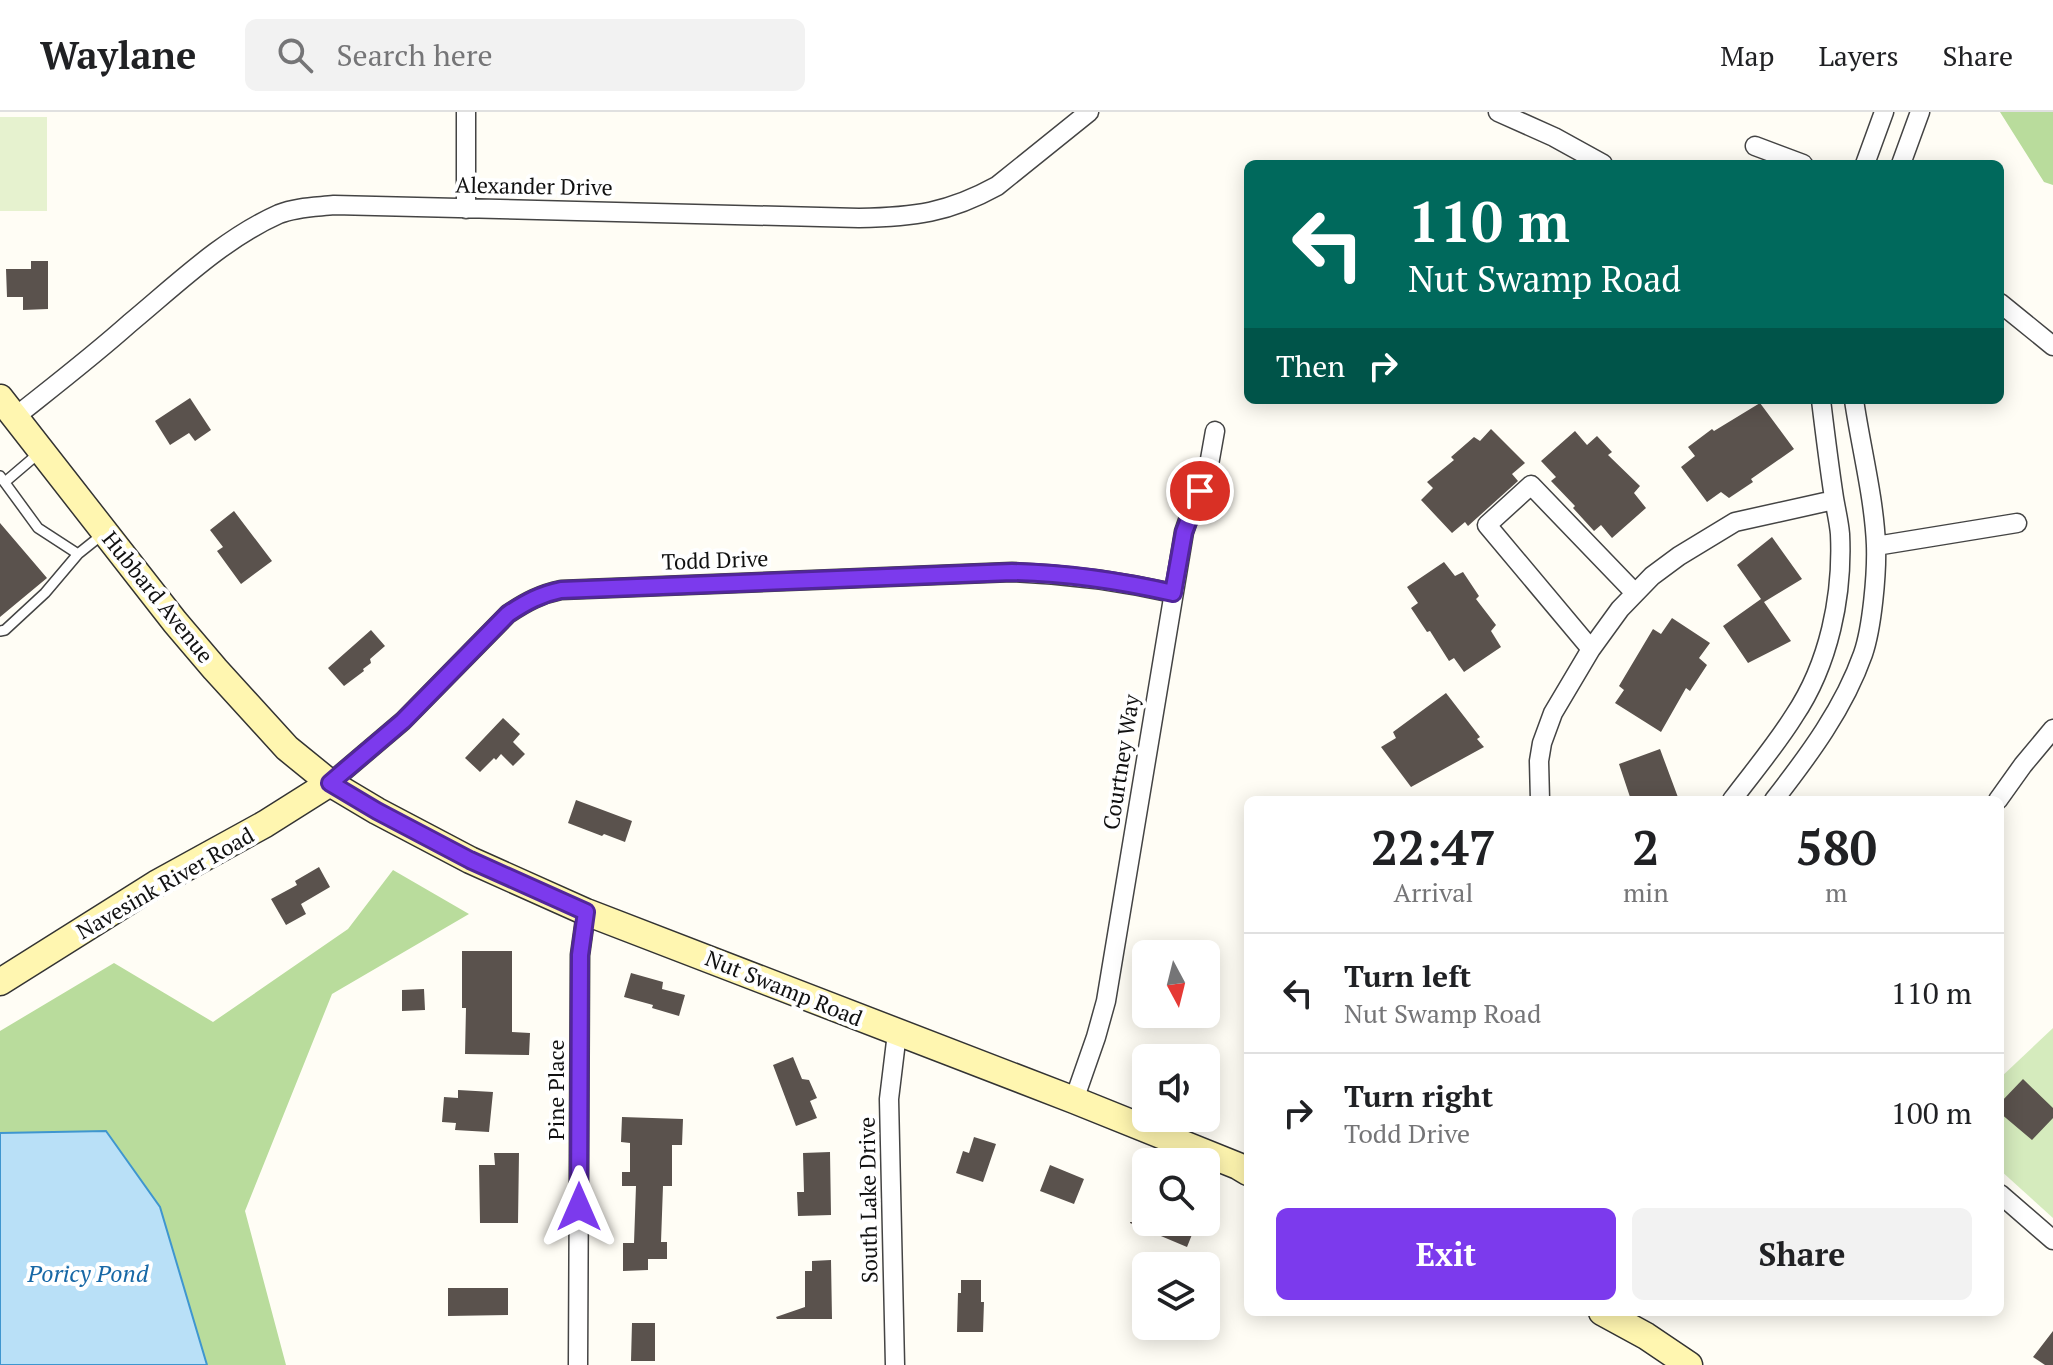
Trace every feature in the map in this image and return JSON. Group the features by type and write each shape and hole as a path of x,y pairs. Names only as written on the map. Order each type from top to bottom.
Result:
{"main road":[{"name":"Hubbard Avenue","path":"8,407 215,669 287,748 330,783"},
{"name":"Nut Swamp Road","path":"330,783 470,860 586,912 1074,1100 1244,1170"},
{"name":"Navesink River Road","path":"0,982 156,884 265,824 330,783"},
{"path":"1609,1316 1689,1365"}],"street":[{"path":"466,112 466,209"},
{"name":"Alexander Drive","path":"8,407 88,360 196,267 240,235 281,213 334,205 904,217 927,214 962,203 997,186 1089,112"},
{"path":"1498,112 1596,160"},
{"path":"1866,160 1884,112"},
{"path":"1874,139 1903,158 1920,112"},
{"path":"1755,146 1792,160"},
{"path":"2004,306 2053,346"},
{"path":"1742,796 1795,715 1813,681 1835,609 1840,575 1840,531 1822,404"},
{"path":"1777,796 1806,759 1841,702 1864,652 1872,609 1876,546 1855,404"},
{"name":"Courtney Way","path":"1074,1100 1106,1001 1184,532 1207,476 1215,431"},
{"path":"1826,438 1859,434"},
{"path":"1591,649 1487,525 1531,485 1635,593"},
{"path":"1540,796 1539,761 1547,727 1564,691 1591,649 1635,593 1679,556 1735,522 1834,500"},
{"path":"1876,546 2017,523"},
{"name":"Todd Drive","path":"330,783 403,721 508,614 546,593 1012,572 1079,576 1173,593"},
{"path":"2001,796 2053,729"},
{"path":"1780,736 1806,759"},
{"name":"Pine Place","path":"578,1365 580,955 586,912"},
{"name":"South Lake Drive","path":"895,1365 889,1099 897,1033"},
{"path":"2004,1197 2053,1240"}],"lane":[{"path":"42,450 2,479 38,528 78,554"},
{"path":"0,631 5,630 45,593 78,554 105,532"}],"green space":[{"path":"2000,112 2053,112 2053,185 2044,182"},
{"path":"0,117 47,117 47,211 0,211"},
{"path":"393,870 469,914 332,994 245,1211 286,1365 207,1365 160,1207 106,1131 0,1133 0,1031 114,963 213,1022 348,929"},
{"path":"2053,1028 2053,1218 2004,1174 2004,1074"}],"water":[{"name":"Poricy Pond","path":"106,1131 160,1207 207,1365 0,1365 0,1133"}],"building":[{"path":"31,261 48,261 48,309 23,310 23,297 7,297 6,269 31,269"},
{"path":"190,398 211,430 195,441 189,433 170,445 155,421"},
{"path":"1761,404 1794,449 1729,498 1721,492 1707,502 1681,467 1695,456 1688,447 1712,429 1714,431"},
{"path":"1491,429 1525,463 1512,474 1518,481 1468,526 1465,522 1452,533 1421,500 1433,488 1427,482 1454,460 1451,457 1474,437 1480,441"},
{"path":"1575,431 1587,445 1597,436 1612,452 1608,455 1640,486 1634,493 1646,508 1612,538 1601,525 1594,531 1551,481 1556,477 1541,461"},
{"path":"234,511 272,561 241,584 217,551 223,547 210,530"},
{"path":"0,523 47,578 0,617"},
{"path":"1772,537 1802,579 1764,602 1791,641 1748,663 1723,626 1761,599 1737,565"},
{"path":"1444,562 1455,576 1463,572 1479,596 1476,599 1496,625 1491,631 1501,647 1464,672 1454,658 1449,661 1430,631 1427,632 1411,608 1418,603 1407,587"},
{"path":"1672,618 1710,643 1699,658 1707,665 1690,691 1686,688 1661,732 1615,703 1624,690 1619,686 1653,629 1661,634"},
{"path":"371,630 385,646 370,659 371,663 364,671 344,686 328,668"},
{"path":"1446,693 1480,737 1477,739 1484,747 1411,787 1381,747 1396,738 1393,732"},
{"path":"503,718 520,734 513,742 525,754 513,766 501,754 480,772 465,758"},
{"path":"1660,749 1678,796 1630,796 1619,764"},
{"path":"576,800 632,821 625,842 568,823"},
{"path":"319,867 330,887 301,904 306,914 286,925 271,899 297,885 295,881"},
{"path":"462,951 512,951 512,1032 530,1033 529,1055 465,1054"},
{"path":"631,973 663,982 662,989 685,995 679,1016 624,997"},
{"path":"424,989 425,1010 402,1011 402,990"},
{"path":"793,1057 802,1079 809,1080 817,1098 810,1101 817,1118 796,1126 773,1065"},
{"path":"2023,1079 2053,1108 2053,1118 2032,1140 2004,1116 2004,1099"},
{"path":"458,1090 493,1092 489,1132 455,1130 456,1123 442,1122 444,1097 458,1098"},
{"path":"622,1117 683,1119 682,1145 672,1145 672,1186 663,1186 661,1242 667,1242 667,1259 648,1259 648,1270 623,1271 623,1243 634,1243 636,1186 622,1186 622,1172 630,1172 630,1143 621,1142"},
{"path":"974,1137 996,1144 983,1182 956,1173 963,1151 969,1153"},
{"path":"830,1152 831,1215 798,1216 797,1192 804,1192 803,1153"},
{"path":"494,1153 519,1153 518,1223 480,1223 479,1165 495,1165"},
{"path":"1050,1165 1084,1179 1074,1204 1040,1191"},
{"path":"1161,1236 1191,1236 1187,1247"},
{"path":"831,1260 832,1319 777,1319 805,1307 805,1271 812,1271 812,1261"},
{"path":"961,1280 981,1280 983,1332 957,1332"},
{"path":"448,1288 508,1288 508,1315 448,1316"},
{"path":"632,1323 655,1323 655,1361 631,1361"},
{"path":"2053,1331 2053,1365 2045,1365 2033,1357"}],"route":[{"path":"579,1207 580,955 586,912 470,860 330,783 403,721 508,614 546,593 1012,572 1079,576 1173,593 1184,532 1200,491"}]}
